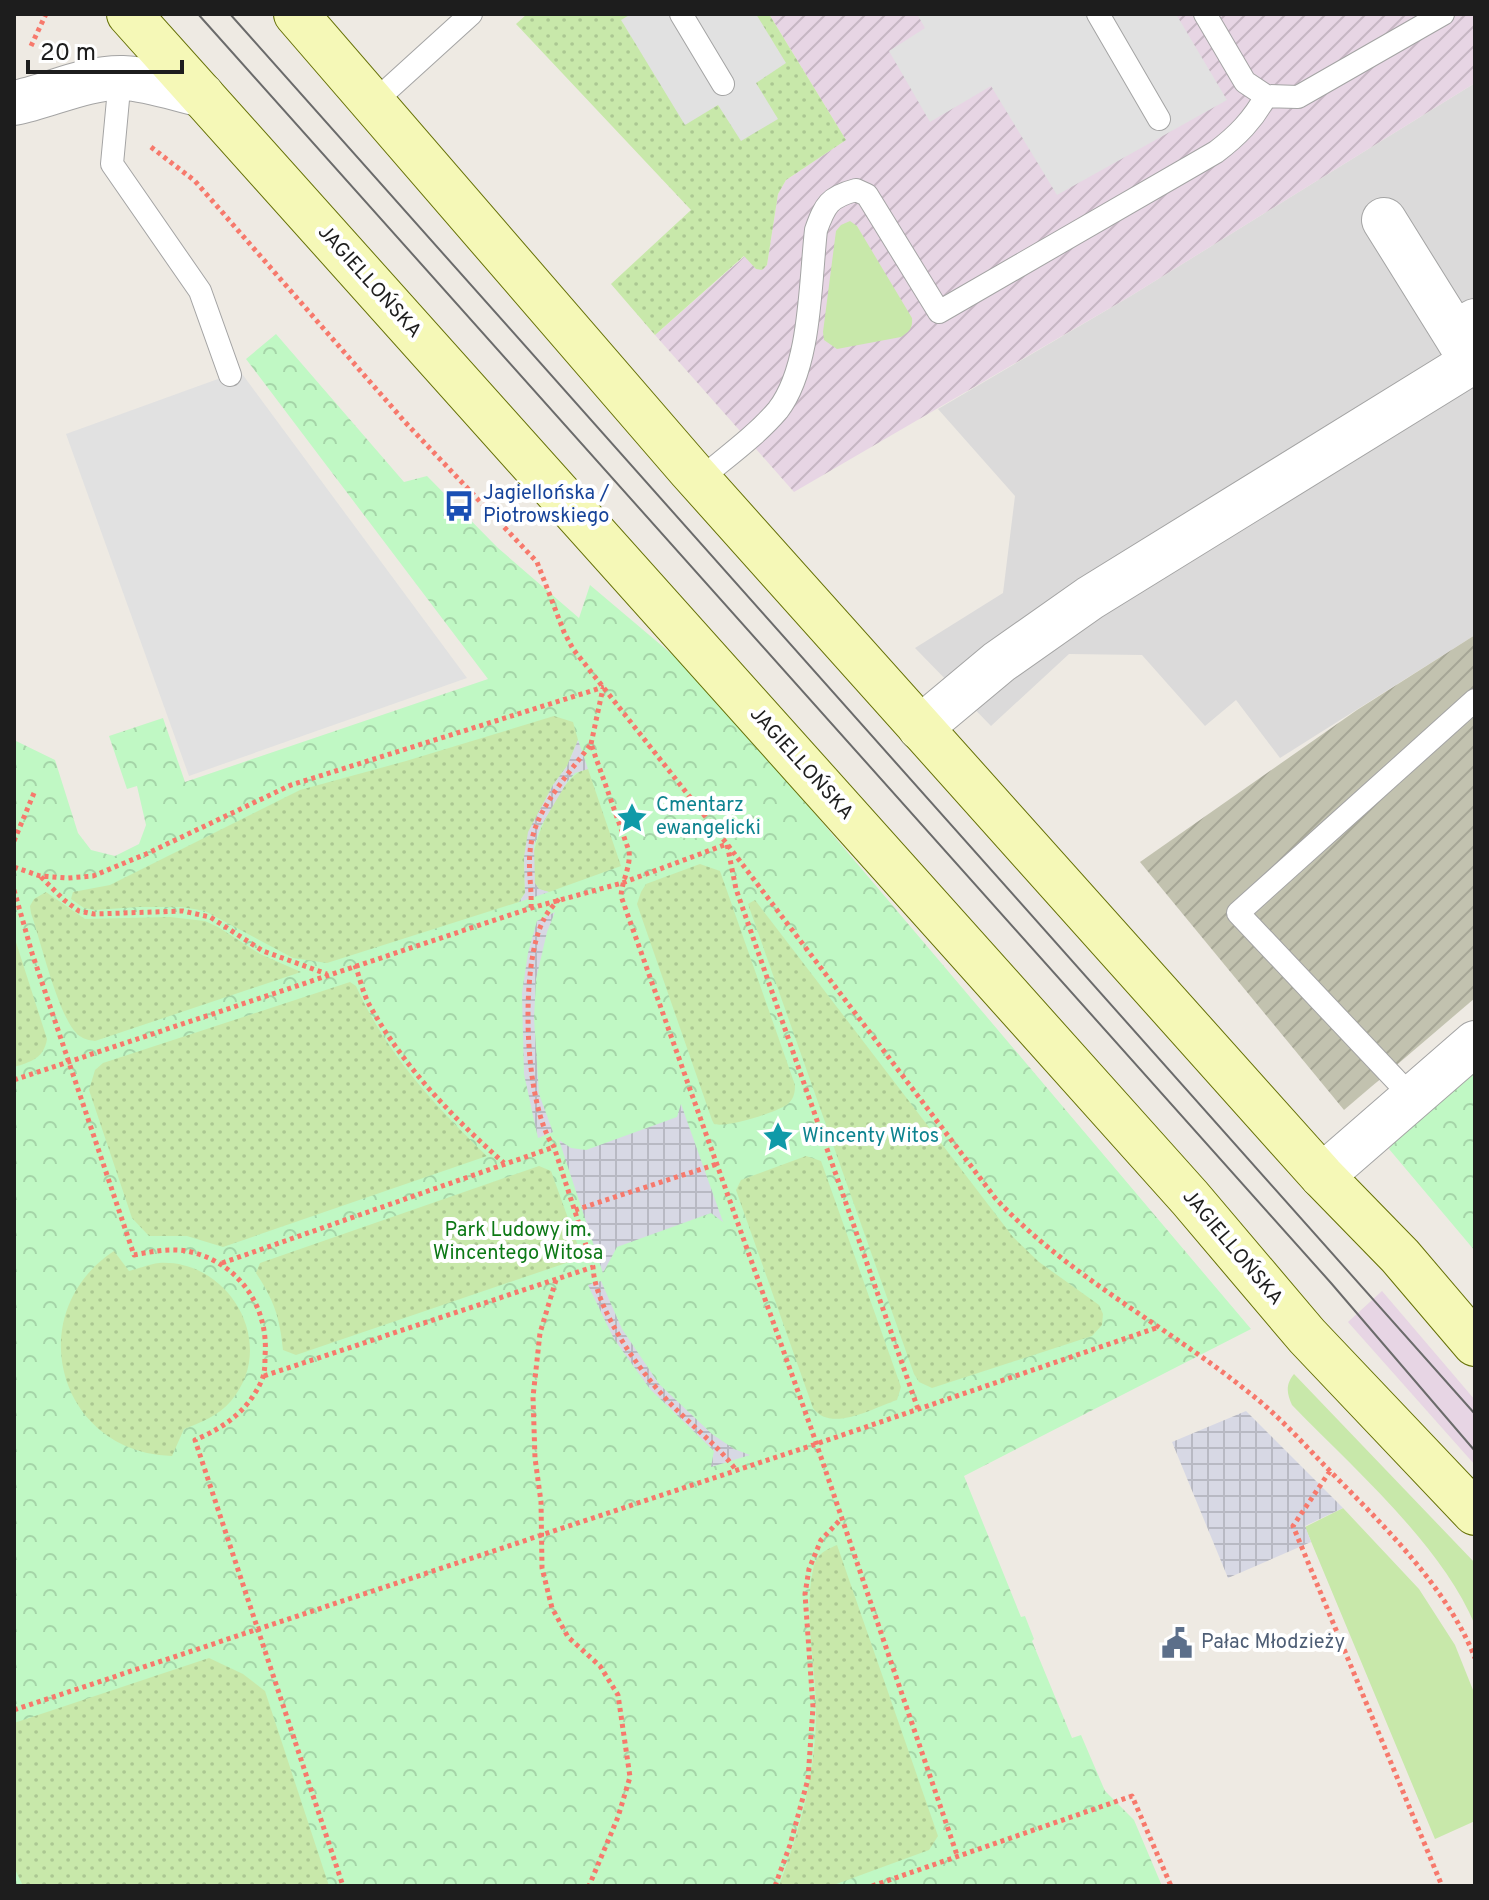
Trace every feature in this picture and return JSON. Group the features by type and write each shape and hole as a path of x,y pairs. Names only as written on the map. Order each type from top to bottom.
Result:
{"main road":[{"name":"JAGIELLOŃSKA","path":"129,14 1169,1174 1307,1336 1475,1513"},
{"path":"296,14 699,480 1322,1176 1400,1256 1475,1344"}],"street":[{"path":"14,103 54,90 120,78 138,79 202,95"},
{"path":"920,728 999,662 1090,598 1469,346 1384,220"},
{"path":"1322,1176 1475,1043"}],"lane":[{"path":"373,103 471,14"},
{"path":"681,14 723,84"},
{"path":"1098,14 1159,119"},
{"path":"1205,14 1245,82 1266,96 1298,97 1443,14"},
{"path":"120,78 112,164 200,291 230,375"},
{"path":"699,480 778,409 791,386 801,363 816,230 823,209 837,195 856,190 867,195 939,312 1216,152 1240,133 1257,113 1266,96"},
{"path":"1412,1097 1238,913 1475,700"}],"path":[{"path":"29,51 46,14"},
{"path":"156,149 195,181 405,422 537,562 564,632 996,1199 1036,1239 1247,1391 1384,1525 1429,1581 1475,1658"},
{"path":"531,908 530,850 535,829 568,773 591,744 604,687"},
{"path":"14,867 40,876 93,876 291,785 604,687"},
{"path":"591,744 629,851 631,862 622,883 621,896 816,1444 957,1855"},
{"path":"14,841 34,793"},
{"path":"14,1080 355,965 559,899 622,883 727,844"},
{"path":"727,844 736,889 918,1409"},
{"path":"40,876 79,911 94,914 183,911 210,917 263,951 328,974"},
{"path":"14,890 32,953 134,1255 165,1249 194,1252 221,1263 244,1283 260,1310 267,1340 264,1376 240,1414 220,1430 195,1440 343,1886"},
{"path":"559,899 544,918 539,931 529,981 532,1076 546,1135 554,1147 593,1267 594,1283 605,1307 643,1371 678,1412 724,1451 736,1470"},
{"path":"355,965 369,1004 398,1048 439,1100 505,1164"},
{"path":"221,1263 554,1147"},
{"path":"575,1210 717,1164"},
{"path":"264,1376 593,1267"},
{"path":"556,1280 540,1333 533,1397 542,1568 552,1608 568,1637 600,1666 618,1695 630,1777 618,1817 589,1886"},
{"path":"14,1710 816,1444 1157,1327"},
{"path":"1330,1471 1293,1526 1442,1886"},
{"path":"775,1886 808,1779 813,1707 805,1594 809,1569 821,1540 841,1518"},
{"path":"872,1886 1132,1796 1171,1886"}],"shaded area":[{"path":"631,14 756,14 786,63 756,83 778,119 741,141 718,105 685,125 621,20"},
{"path":"769,14 1475,14 1475,83 1129,297 794,492 655,335 745,256 762,269 767,265 778,194 786,180 846,140"},
{"path":"917,14 1176,14 1227,100 1057,195 991,86 930,122 889,51 925,28"},
{"path":"1475,83 1475,635 1280,758 1236,700 1205,726 1142,655 1069,654 991,726 915,648 1003,593 1015,496 938,409 1129,297"},
{"path":"240,371 467,678 189,776 66,434"},
{"path":"1475,635 1475,998 1344,1110 1140,862 1357,710"},
{"path":"578,740 588,769 575,773 567,782 541,826 534,846 535,883 539,889 549,892 519,902 525,893 524,857 528,832 567,766"},
{"path":"555,912 536,979 534,1018 539,1094 553,1132 538,1138 524,1074 522,993 537,921"},
{"path":"681,1104 723,1222 711,1213 617,1247 603,1273 559,1140 571,1148 586,1150 677,1117"},
{"path":"601,1281 622,1329 659,1384 712,1434 734,1449 750,1455 711,1467 714,1451 650,1389 614,1339 588,1285"},
{"path":"1382,1291 1475,1400 1475,1465 1348,1322"},
{"path":"1246,1411 1343,1508 1305,1526 1311,1542 1228,1578 1172,1442"}],"green space":[{"path":"527,14 769,14 846,140 786,180 778,194 767,265 762,270 756,269 744,256 655,335 611,284 691,210 516,24"},
{"path":"850,221 857,226 912,321 910,329 901,337 837,349 824,340 823,332 836,231"},
{"name":"Park Ludowy im. Wincentego Witosa","path":"276,334 404,482 427,476 498,548 579,618 590,585 700,678 1251,1329 964,1476 1021,1617 1025,1616 1034,1639 1032,1641 1072,1738 1081,1735 1105,1791 1134,1820 1162,1886 14,1886 14,740 55,760 78,833 91,850 115,856 139,844 146,825 137,786 127,789 109,736 163,718 185,782 488,679 246,359"},
{"path":"554,716 573,722 578,740 567,766 553,785 524,857 525,893 519,902 327,963 293,958 205,911 182,907 95,910 84,908 71,899 73,892 110,885 300,790"},
{"path":"588,769 621,866 549,892 543,890 537,887 532,876 537,840 566,785 577,773"},
{"path":"700,864 720,871 795,1085 792,1099 783,1107 721,1125 714,1124 712,1120 637,904 646,884"},
{"path":"46,892 85,919 170,917 205,921 260,954 301,972 95,1041 86,1039 77,1034 63,1011 31,913 30,906 34,899"},
{"path":"755,900 1013,1237 1039,1262 1099,1305 1103,1314 1102,1325 1092,1336 932,1388 919,1382 748,904"},
{"path":"14,936 47,1039 40,1055 14,1067"},
{"path":"350,982 356,986 382,1034 413,1077 487,1156 223,1247 187,1236 149,1236 132,1218 89,1090 95,1070 103,1063"},
{"path":"1475,1043 1475,1251 1389,1149 1459,1056"},
{"path":"806,1156 821,1161 901,1387 897,1400 841,1419 821,1415 813,1408 736,1190 741,1180"},
{"path":"539,1166 551,1171 578,1246 572,1261 296,1355 283,1350 275,1310 256,1273 260,1263"},
{"path":"114,1251 129,1271 159,1263 184,1265 207,1275 225,1290 239,1309 248,1331 250,1355 245,1379 226,1406 215,1415 184,1429 172,1456 133,1449 102,1431 79,1406 65,1376 61,1342 67,1309 85,1277"},
{"path":"1294,1374 1475,1563 1475,1625 1441,1565 1418,1536 1292,1405 1288,1390"},
{"path":"1343,1508 1419,1589 1455,1645 1475,1695 1475,1821 1435,1839 1305,1527"},
{"path":"837,1545 938,1836 929,1850 831,1886 779,1886 801,1820 814,1752 816,1706 810,1602 813,1570 821,1554"},
{"path":"209,1658 243,1674 265,1691 329,1886 23,1886 14,1867 14,1723"}],"tram line":[{"path":"198,14 1331,1283 1475,1451"},
{"path":"230,14 1475,1414"}],"place":[{"name":"Jagiellońska / Piotrowskiego","path":"459,506"},
{"name":"Cmentarz ewangelicki","path":"632,818"},
{"name":"Wincenty Witos","path":"778,1137"},
{"name":"Pałac Młodzieży","path":"1177,1643"}]}
